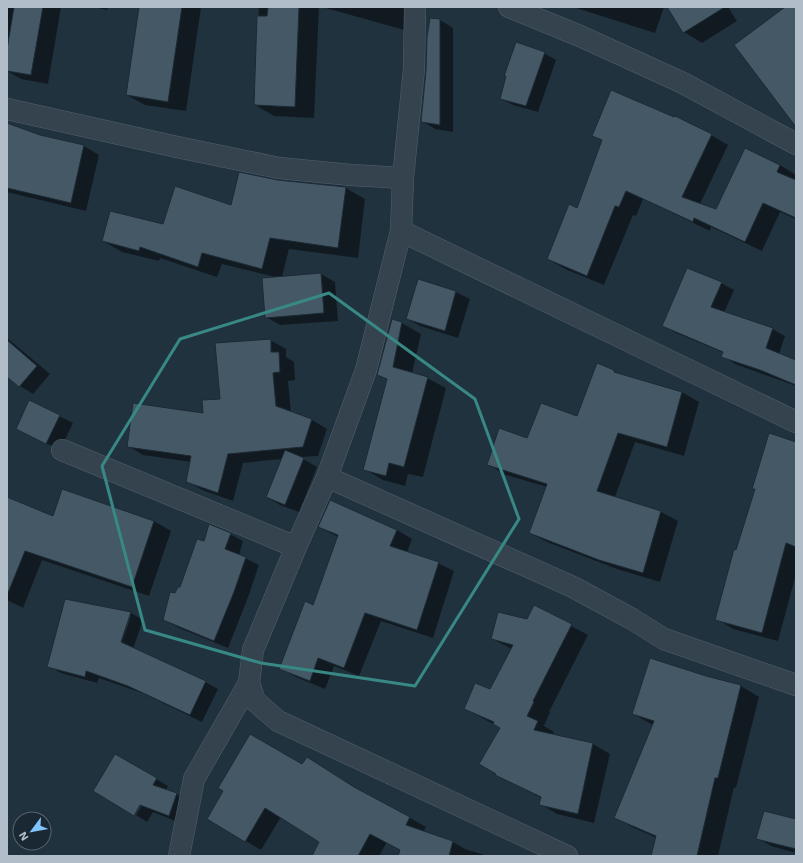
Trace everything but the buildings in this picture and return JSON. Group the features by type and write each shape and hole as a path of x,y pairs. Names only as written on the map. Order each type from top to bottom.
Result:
{"street":[{"path":"179,856 194,779 249,683 253,650 327,477 366,370 401,231 403,178 414,69 415,7"},
{"path":"509,7 580,36 682,83 796,144"},
{"path":"7,109 177,148 279,168 403,178"},
{"path":"401,231 796,422"},
{"path":"62,450 296,547"},
{"path":"327,477 573,587 632,619 664,639 796,685"},
{"path":"249,683 255,701 278,720 566,856"}],"highlighted area":[{"path":"329,293 475,399 519,519 415,686 261,663 145,630 102,466 180,339"}]}
